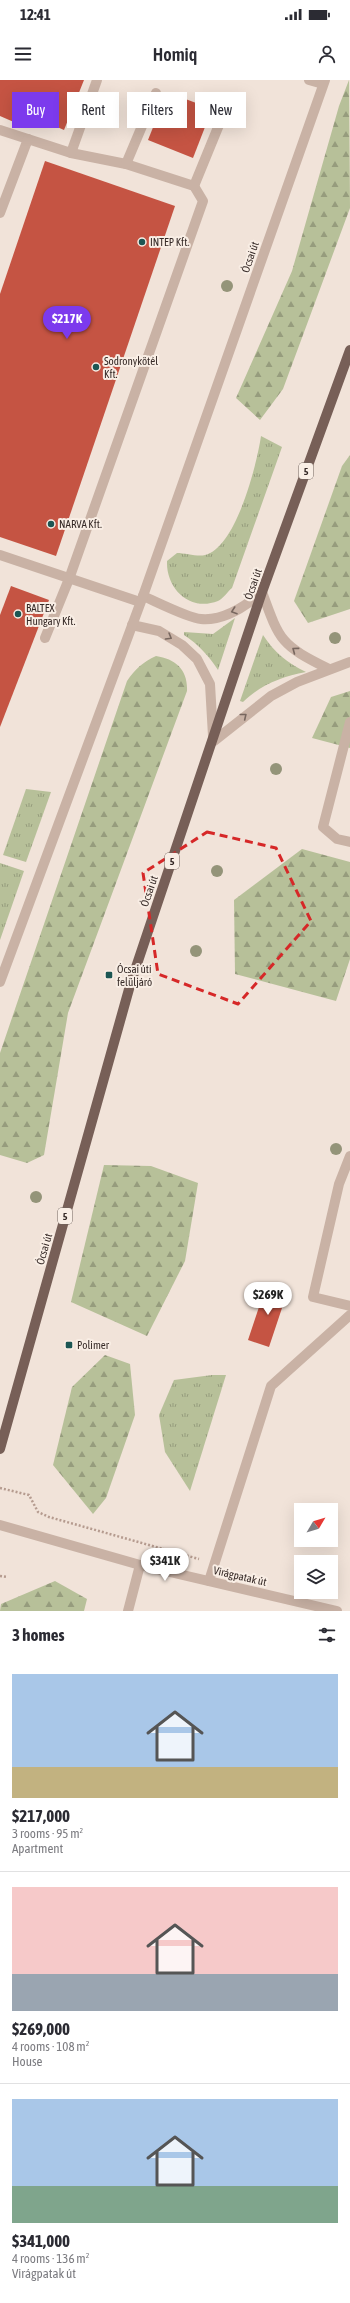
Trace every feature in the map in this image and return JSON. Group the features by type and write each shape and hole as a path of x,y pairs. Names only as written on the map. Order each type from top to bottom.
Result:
{"main road":[{"name":"Ócsai út","path":"0,1449 131,982 214,741 262,592 350,350"}],"street":[{"path":"71,153 97,80"},
{"path":"309,80 324,82"},
{"name":"Ócsai út","path":"0,982 142,599 324,82"},
{"path":"126,164 141,128"},
{"path":"194,186 219,128"},
{"path":"0,130 71,153 126,164 194,186 203,201 69,579 45,638"},
{"path":"0,213 28,139"},
{"path":"0,555 69,579 142,599 201,619 244,608 262,592 275,628 284,642 296,653 329,669"},
{"path":"132,625 159,631 182,645 197,659 210,684 214,741"},
{"path":"214,741 271,696 329,669 350,664"},
{"path":"350,722 324,827 337,839 350,842"},
{"path":"350,1156 339,1184 313,1297 350,1306"},
{"path":"209,1581 271,1386 350,1315"},
{"name":"Virágpatak út","path":"0,1525 140,1565 209,1581 311,1608 337,1611"},
{"path":"128,1611 140,1565"}],"path":[{"path":"0,1488 29,1495 38,1512 49,1517 215,1563"},
{"path":"0,1576 7,1577"}],"highlighted area":[{"path":"207,832 276,848 311,921 238,1004 158,974 143,873"}],"green space":[{"path":"349,80 350,208 283,389 260,420 236,398 292,271 339,106"},
{"path":"261,436 282,447 232,588 222,599 218,601 208,604 189,601 175,589 168,571 167,561 177,553 199,556 205,555 216,549 226,537 235,522 250,484"},
{"path":"350,455 350,609 308,623 294,601 342,466"},
{"path":"235,618 218,670 203,651 184,635 184,632 213,634"},
{"path":"263,635 272,647 282,656 293,665 306,672 288,676 272,682 257,690 243,702 240,701"},
{"path":"156,656 175,663 183,671 187,684 187,691 68,1013 44,1155 27,1163 0,1155 0,1053 127,681 140,666"},
{"path":"350,691 350,748 312,738 331,697"},
{"path":"26,789 51,792 26,862 3,855"},
{"path":"302,849 350,862 350,959 336,1001 235,974 234,900"},
{"path":"0,863 24,871 0,940"},
{"path":"104,1165 151,1166 198,1183 185,1261 147,1336 71,1302"},
{"path":"105,1355 130,1364 135,1415 106,1498 93,1514 53,1465 72,1387"},
{"path":"212,1375 226,1375 190,1491 165,1452 159,1415 174,1380"},
{"path":"55,1581 87,1599 84,1611 0,1611 1,1604"}],"building":[{"path":"0,80 84,80 79,92 67,92 67,122 64,130 59,128 59,92 12,92 12,121 0,116"},
{"path":"187,100 195,103 195,128 205,128 193,158 148,140 153,128 187,128"},
{"path":"45,161 175,206 56,556 0,537 0,294"},
{"path":"11,586 49,600 0,727 0,615"},
{"path":"266,1286 287,1293 269,1347 248,1340"}],"place":[{"name":"INTEP Kft.","path":"142,242"},
{"name":"Sodronykötél Kft.","path":"96,367"},
{"name":"NARVA Kft.","path":"51,524"},
{"name":"BALTEX Hungary Kft.","path":"18,614"},
{"name":"Ócsai úti felüljáró","path":"109,975"},
{"name":"Polimer","path":"69,1345"}]}
